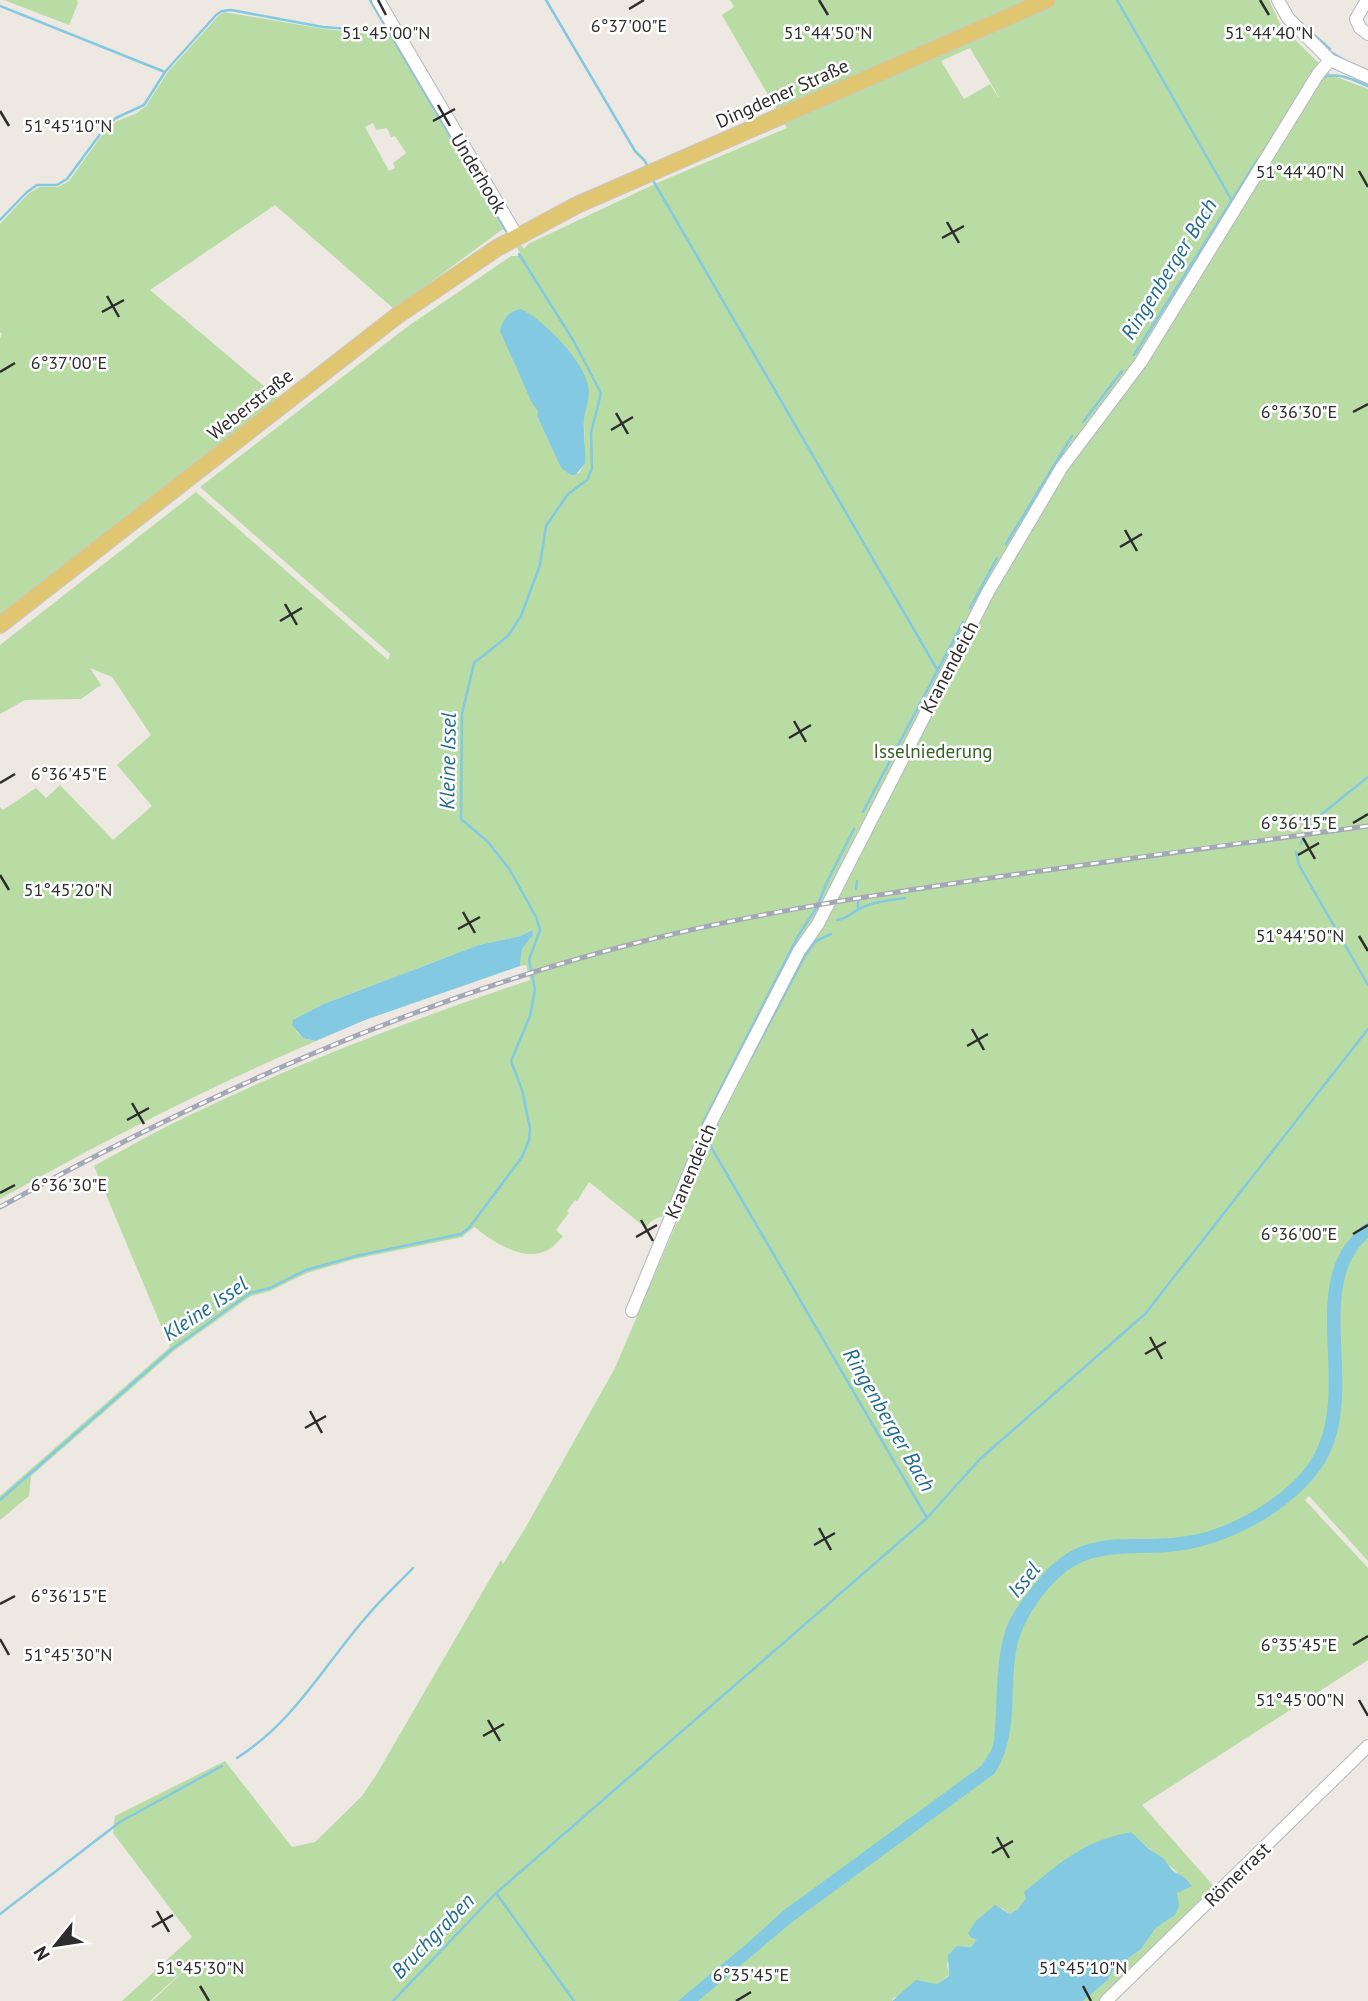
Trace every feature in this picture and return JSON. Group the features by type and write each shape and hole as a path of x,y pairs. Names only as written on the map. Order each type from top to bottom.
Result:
{"main road":[{"name":"Dingdener Straße","path":"534,227 650,173 1047,0"},
{"name":"Weberstraße","path":"0,625 398,316 470,265 534,227"}],"street":[{"name":"Underhook","path":"378,0 517,236"},
{"path":"1278,0 1288,18 1330,60 1368,77"},
{"path":"1367,0 1356,19 1360,28 1368,34"},
{"name":"Kranendeich","path":"632,1311 704,1135 799,951 824,913 865,828 995,581 1062,467 1141,362 1311,85 1330,60"},
{"name":"Römerrast","path":"1106,2001 1368,1746"}],"green space":[{"path":"4,0 77,0 78,3 69,25"},
{"name":"Isselniederung","path":"730,0 1269,0 1281,26 1331,75 1368,89 1368,1561 1309,1496 1305,1500 1368,1568 1368,1660 1142,1805 1217,1890 1103,2001 1083,2001 1108,1980 1113,1970 1141,1949 1156,1928 1175,1915 1177,1872 1131,1833 1026,1898 1018,1909 1010,1914 1002,1908 971,1947 957,1946 947,1964 949,1975 937,1984 893,1998 892,2001 152,2001 199,1957 150,2001 122,2001 192,1937 113,1833 115,1816 225,1761 292,1847 315,1842 362,1796 501,1560 503,1564 527,1525 615,1368 686,1201 675,1191 666,1216 654,1219 646,1228 589,1182 556,1230 563,1236 542,1253 521,1253 500,1245 474,1227 462,1237 355,1259 307,1273 270,1291 251,1296 175,1350 31,1476 29,1496 0,1520 0,1496 170,1347 94,1166 176,1122 272,1077 400,1026 530,980 526,965 520,966 522,949 533,935 531,930 520,936 479,945 326,1003 296,1031 303,1038 316,1041 156,1116 0,1199 0,807 3,810 36,788 46,798 60,785 113,840 152,806 117,765 151,735 112,677 90,668 101,685 81,699 25,700 0,714 0,645 196,492 388,660 390,654 200,487 407,327 511,256 518,256 520,253 517,247 521,245 524,249 528,244 657,183 787,128 722,15 734,7","holes":["970,48 999,97 999,98 990,84 964,99 941,61","514,363 589,392 584,419 585,464 579,473 561,468 537,416 538,411"]},
{"path":"224,12 324,29 390,36 503,229 394,309 275,205 150,290 278,398 0,616 0,224 28,194 39,187 58,187 69,181 105,131 117,121 146,106 167,73","holes":["373,123 376,130 387,128 391,137 395,136 406,153 393,163 395,168 389,171 365,127"]}],"water":[{"path":"521,309 564,344 587,381 589,392 584,420 585,464 575,475 561,468 537,416 538,411 500,331 507,317"},
{"path":"532,930 533,935 522,949 520,966 365,1020 316,1041 303,1038 292,1025 293,1020 326,1003 479,945 520,936"},
{"path":"1368,1222 1368,1238 1352,1259 1343,1285 1341,1406 1336,1436 1324,1464 1311,1481 1276,1512 1234,1535 1190,1549 1112,1554 1086,1560 1062,1575 1033,1609 1022,1630 1014,1667 1010,1730 1002,1760 994,1774 791,1923 698,2001 678,2001 783,1911 981,1766 994,1741 999,1661 1006,1628 1021,1602 1053,1564 1090,1543 1174,1538 1226,1525 1268,1502 1302,1472 1320,1443 1327,1410 1327,1308 1332,1276 1344,1247"},
{"path":"1131,1832 1192,1886 1177,1893 1179,1906 1175,1915 1156,1928 1141,1949 1113,1970 1108,1980 1083,2001 892,2001 916,1980 937,1984 949,1976 948,1955 957,1946 971,1947 977,1939 971,1938 968,1933 976,1921 995,1905 1010,1914 1018,1909 1026,1898 1024,1892 1073,1854 1099,1841"}],"waterway":[{"name":"Kleine Issel","path":"370,0 506,231"},
{"path":"546,0 635,151 648,168"},
{"name":"Ringenberger Bach","path":"1117,0 1231,199"},
{"path":"0,6 165,72"},
{"path":"0,220 37,185 57,185 67,179 104,129 116,118 144,105 165,72 222,11 231,10 323,27 389,32"},
{"path":"1305,27 1330,49"},
{"path":"1329,51 1346,61"},
{"path":"1323,77 1340,76 1368,86"},
{"name":"Ringenberger Bach","path":"1134,355 1258,159"},
{"path":"651,177 938,671"},
{"name":"Kleine Issel","path":"0,1500 172,1349 250,1293 270,1288 306,1270 356,1256 461,1234 469,1228 522,1157 529,1140 530,1128 522,1090 511,1061 530,1016 535,989 529,960 540,930 536,917 510,870 487,841 461,819 462,714 474,663 508,636 521,616 540,565 546,526 568,494 587,480 592,468 591,433 601,393 573,340 519,254"},
{"path":"1083,422 1122,371"},
{"path":"1006,544 1072,436"},
{"path":"970,608 997,558"},
{"name":"Ringenberger Bach","path":"863,812 963,622"},
{"name":"Bruchgraben","path":"1310,820 1318,817 1368,777"},
{"name":"Ringenberger Bach","path":"702,1131 703,1123 798,936 817,907 854,829"},
{"path":"1301,844 1303,838"},
{"path":"1296,852 1299,865 1368,985"},
{"path":"856,889 857,881"},
{"path":"837,920 868,905 905,898"},
{"path":"858,899 858,909"},
{"path":"751,1058 806,954 816,941 831,934"},
{"name":"Ringenberger Bach","path":"574,2001 496,1893 927,1518 980,1459 1145,1314 1368,1029"},
{"name":"Ringenberger Bach","path":"707,1140 927,1518"},
{"path":"237,1758 276,1727 292,1710 368,1615 413,1568"},
{"path":"0,1914 120,1822 222,1766"},
{"name":"Bruchgraben","path":"393,2001 495,1894"}],"railway":[{"path":"0,1207 153,1127 310,1055 390,1022 553,966 682,932 866,897 1368,826"}],"water label":[{"name":"Issel","path":"1024,1580"}]}
